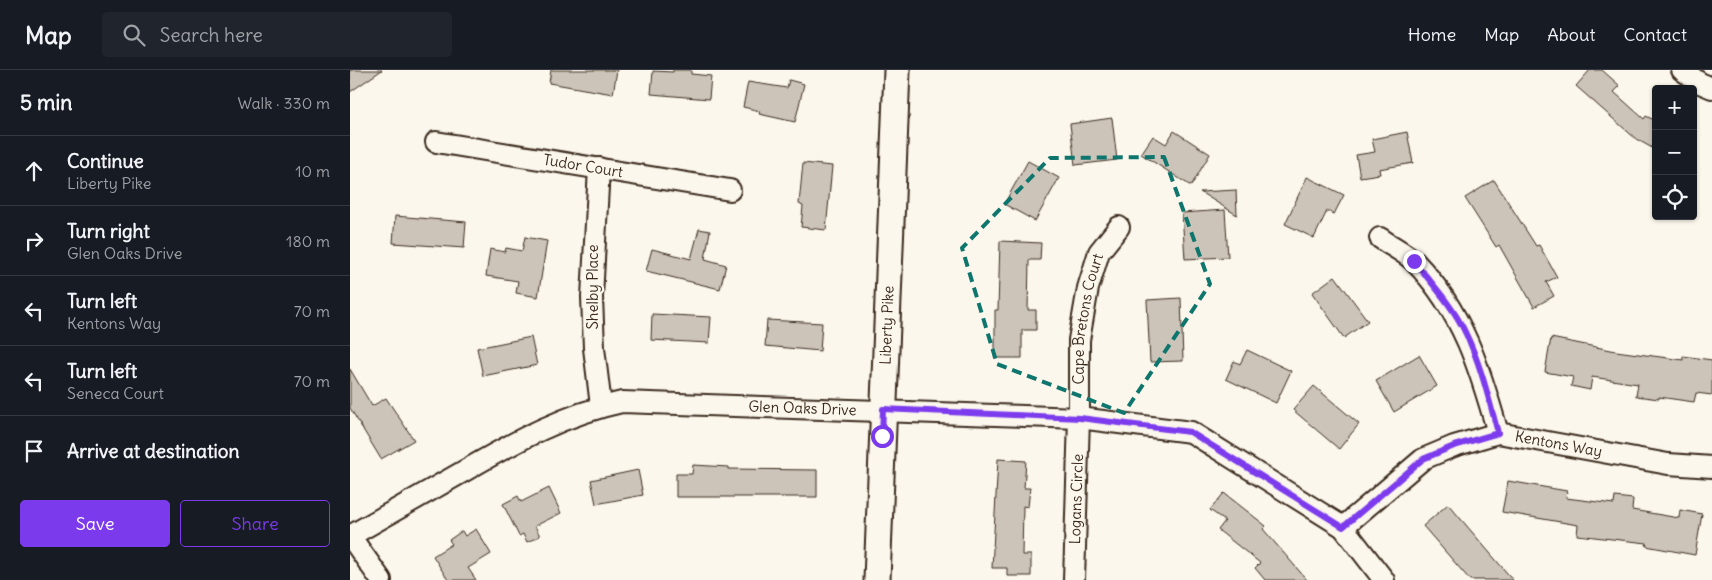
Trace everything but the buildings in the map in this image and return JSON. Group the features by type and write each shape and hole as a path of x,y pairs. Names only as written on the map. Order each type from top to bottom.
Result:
{"street":[{"name":"Liberty Pike","path":"878,580 897,70"},
{"path":"1682,70 1700,83 1712,88"},
{"name":"Tudor Court","path":"436,142 730,190"},
{"name":"Shelby Place","path":"600,168 592,296 594,348 601,406"},
{"name":"Cape Bretons Court","path":"1080,418 1079,340 1088,288 1099,252 1119,227"},
{"path":"1380,238 1414,261 1443,298 1466,332 1482,376 1498,433"},
{"name":"Glen Oaks Drive","path":"350,536 524,436 559,420 601,406 622,402 883,409 1080,418 1190,432 1343,527 1384,580"},
{"name":"Logans Circle","path":"1074,580 1080,418"},
{"name":"Kentons Way","path":"1343,527 1423,459 1454,446 1498,433 1668,464 1712,468"},
{"path":"350,536 381,580"}],"highlighted area":[{"path":"1164,157 1210,284 1124,413 997,364 962,248 1050,158"}],"route":[{"path":"882,436 883,409 1080,418 1190,432 1343,527 1423,459 1454,446 1498,433 1482,376 1466,332 1443,298 1414,261"}]}
